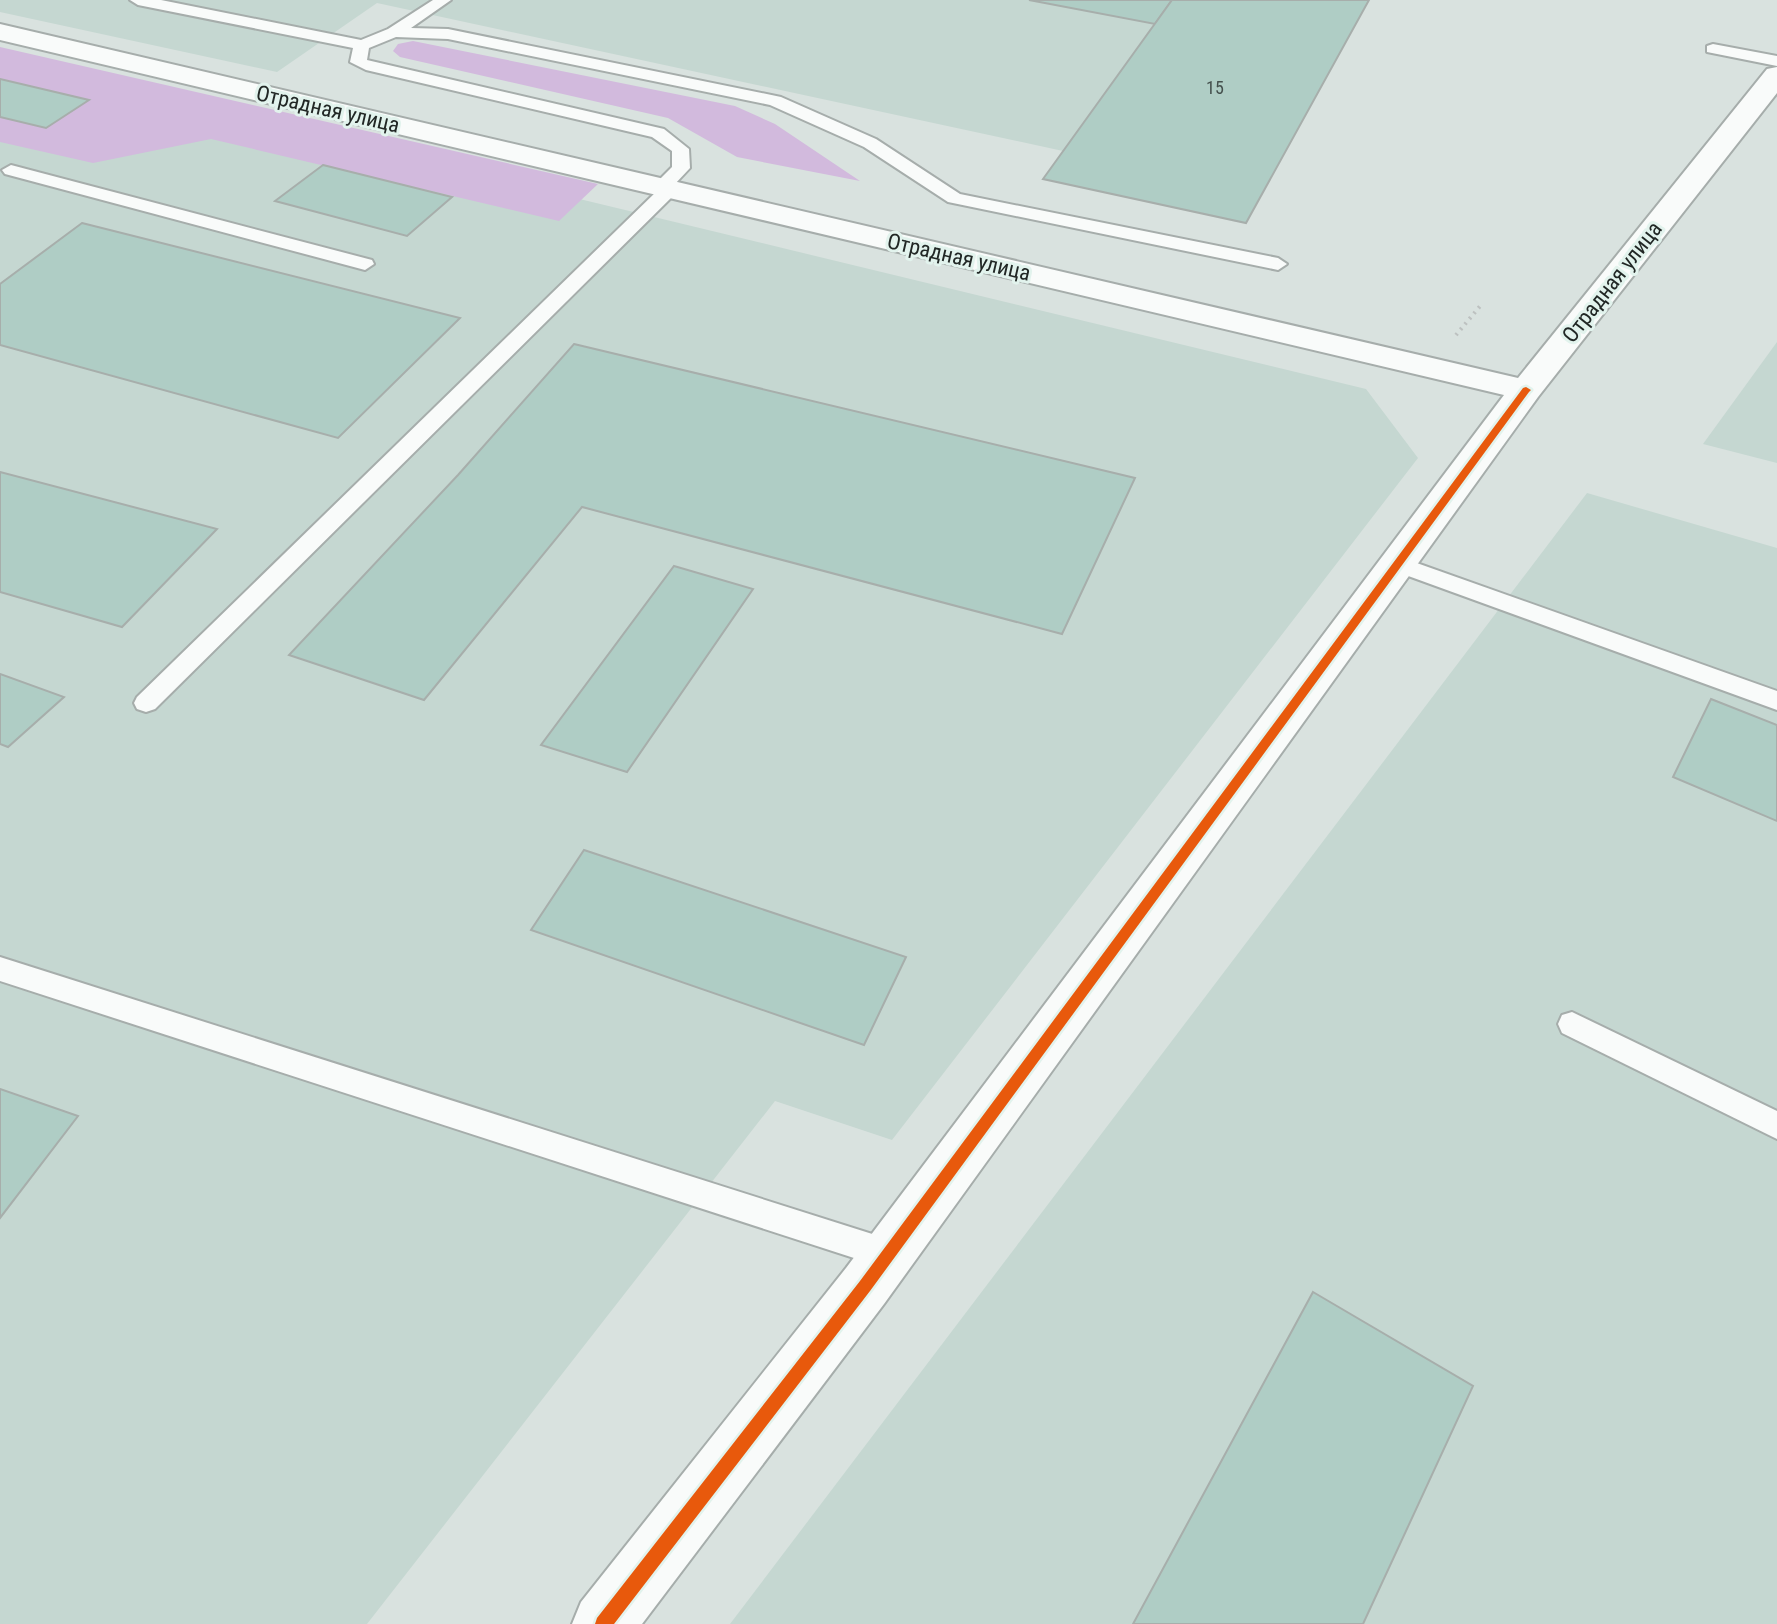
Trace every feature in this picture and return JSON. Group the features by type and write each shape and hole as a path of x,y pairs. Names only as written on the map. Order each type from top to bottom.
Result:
{"main road":[{"name":"Отрадная улица","path":"0,32 1526,390 1777,75"},
{"path":"603,1624 888,1254 1526,390"}],"lane":[{"path":"138,0 362,45 394,32 443,0"},
{"path":"394,32 448,34 775,101 870,143 954,198 1278,264"},
{"path":"146,703 666,188 681,168 680,149 658,133 372,67 358,62 362,45"},
{"path":"1713,49 1777,61"},
{"path":"4,171 365,264"},
{"path":"1397,564 1687,666 1777,701"},
{"path":"0,969 888,1254"},
{"path":"1572,1024 1777,1126"}],"shaded area":[{"path":"0,0 1029,0 1155,24 1063,151 377,3 277,72 0,12"},
{"path":"413,41 735,106 775,124 860,181 737,157 668,118 400,57 393,51 398,44"},
{"path":"0,47 598,184 559,221 211,139 93,163 0,142"},
{"path":"0,59 1366,389 1418,458 892,1140 775,1101 367,1624 0,1624"},
{"path":"1777,342 1777,463 1703,444"},
{"path":"1587,493 1777,548 1777,1624 730,1624"}],"building":[{"path":"1029,0 1172,0 1155,24"},
{"path":"1172,0 1369,0 1246,223 1043,179"},
{"path":"0,79 89,100 46,128 0,117"},
{"path":"323,165 452,197 407,236 275,201"},
{"path":"82,223 460,318 338,438 0,345 0,284"},
{"path":"574,344 1135,478 1062,634 582,507 424,700 289,655 458,475"},
{"path":"0,472 217,529 122,627 0,592"},
{"path":"674,566 753,589 627,772 541,745"},
{"path":"0,674 64,697 8,747 0,744"},
{"path":"1711,699 1777,725 1777,821 1673,777"},
{"path":"584,850 906,957 864,1045 531,930"},
{"path":"0,1089 78,1116 0,1218"},
{"path":"1313,1292 1473,1386 1363,1624 1133,1624"}],"cycle path":[{"path":"603,1624 865,1286 1526,390"}]}
